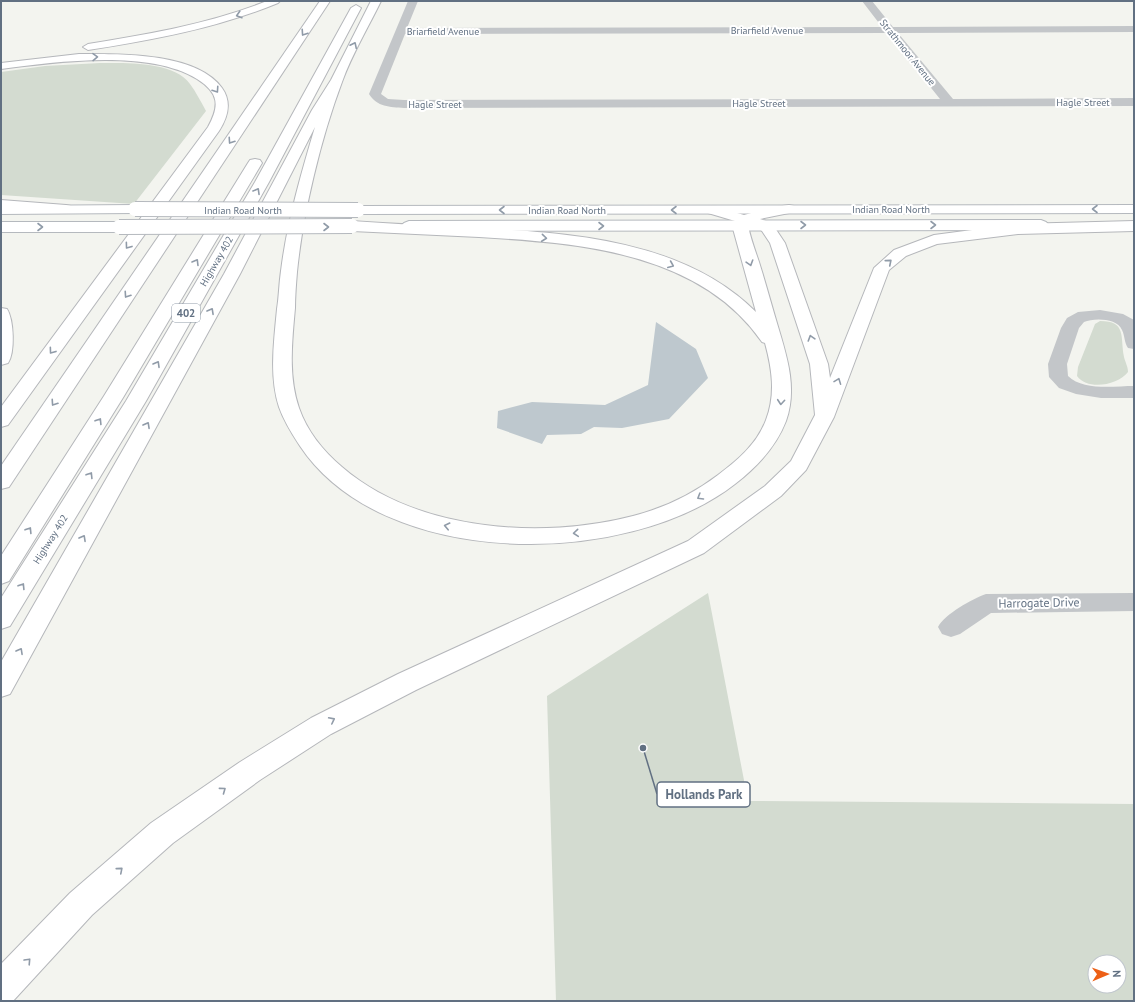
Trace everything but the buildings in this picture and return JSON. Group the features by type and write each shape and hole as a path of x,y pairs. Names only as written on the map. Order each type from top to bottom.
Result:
{"main road":[{"path":"24,52 77,48 146,37 210,24 255,10 275,1"},
{"path":"1,482 325,1"},
{"path":"1,575 114,396 244,183 347,1"},
{"name":"Highway 402","path":"1,619 140,394 262,182 360,1"},
{"path":"1,686 232,274 318,110 337,80 376,1"},
{"path":"1,66 50,60 98,57 166,63 192,71 202,76 215,87 220,94 222,103 221,111 214,128 1,421"},
{"path":"337,80 323,122 304,190 289,270 283,350 287,400 295,421 306,440 319,457 349,485 374,500 428,522 486,533 521,536 601,530 642,521 667,513 695,500 736,474 752,459 766,442 774,427 780,409 783,378 743,222"},
{"path":"1,204 66,209"},
{"path":"713,210 743,222 757,216 789,209"},
{"name":"Indian Road North","path":"1,210 1134,209"},
{"name":"Indian Road North","path":"1,227 352,226 743,222 764,225 1134,225"},
{"path":"764,225 775,238 783,256 810,333 819,364 824,417"},
{"path":"1,989 92,894 162,833 250,770 321,726 407,682 696,547 773,491 799,465 824,417 882,268 900,253 934,240 1018,229 1134,225"},
{"path":"352,226 571,240 613,248 659,260 711,285 748,312 762,326 780,363"},
{"path":"1,313 4,333 1,359"}],"street":[{"path":"401,31 413,1"},
{"name":"Strathmoor Avenue","path":"867,1 949,102"},
{"name":"Briarfield Avenue","path":"401,31 1134,29"},
{"name":"Hagle Street","path":"401,31 375,94 376,98 383,102 404,104 1134,102"},
{"path":"1134,344 1131,330 1127,323 1119,318 1107,315 1081,316 1074,322 1057,368 1058,376 1068,385 1079,390 1094,392 1134,392"},
{"name":"Harrogate Drive","path":"951,627 986,604 1134,602"}],"shaded area":[{"path":"100,63 148,65 173,71 183,76 190,84 206,111 134,204 1,195 1,72 45,66"},
{"path":"1100,321 1115,324 1121,332 1124,357 1128,372 1123,377 1110,383 1095,385 1082,381 1077,376 1078,367 1095,324"},
{"path":"656,322 696,349 708,378 669,419 622,428 594,427 581,434 547,435 542,444 497,428 498,411 532,402 605,405 648,385"},
{"path":"708,593 748,801 1134,804 1134,1001 556,1001 547,696"}],"place":[{"name":"Hollands Park","path":"643,748"}]}
